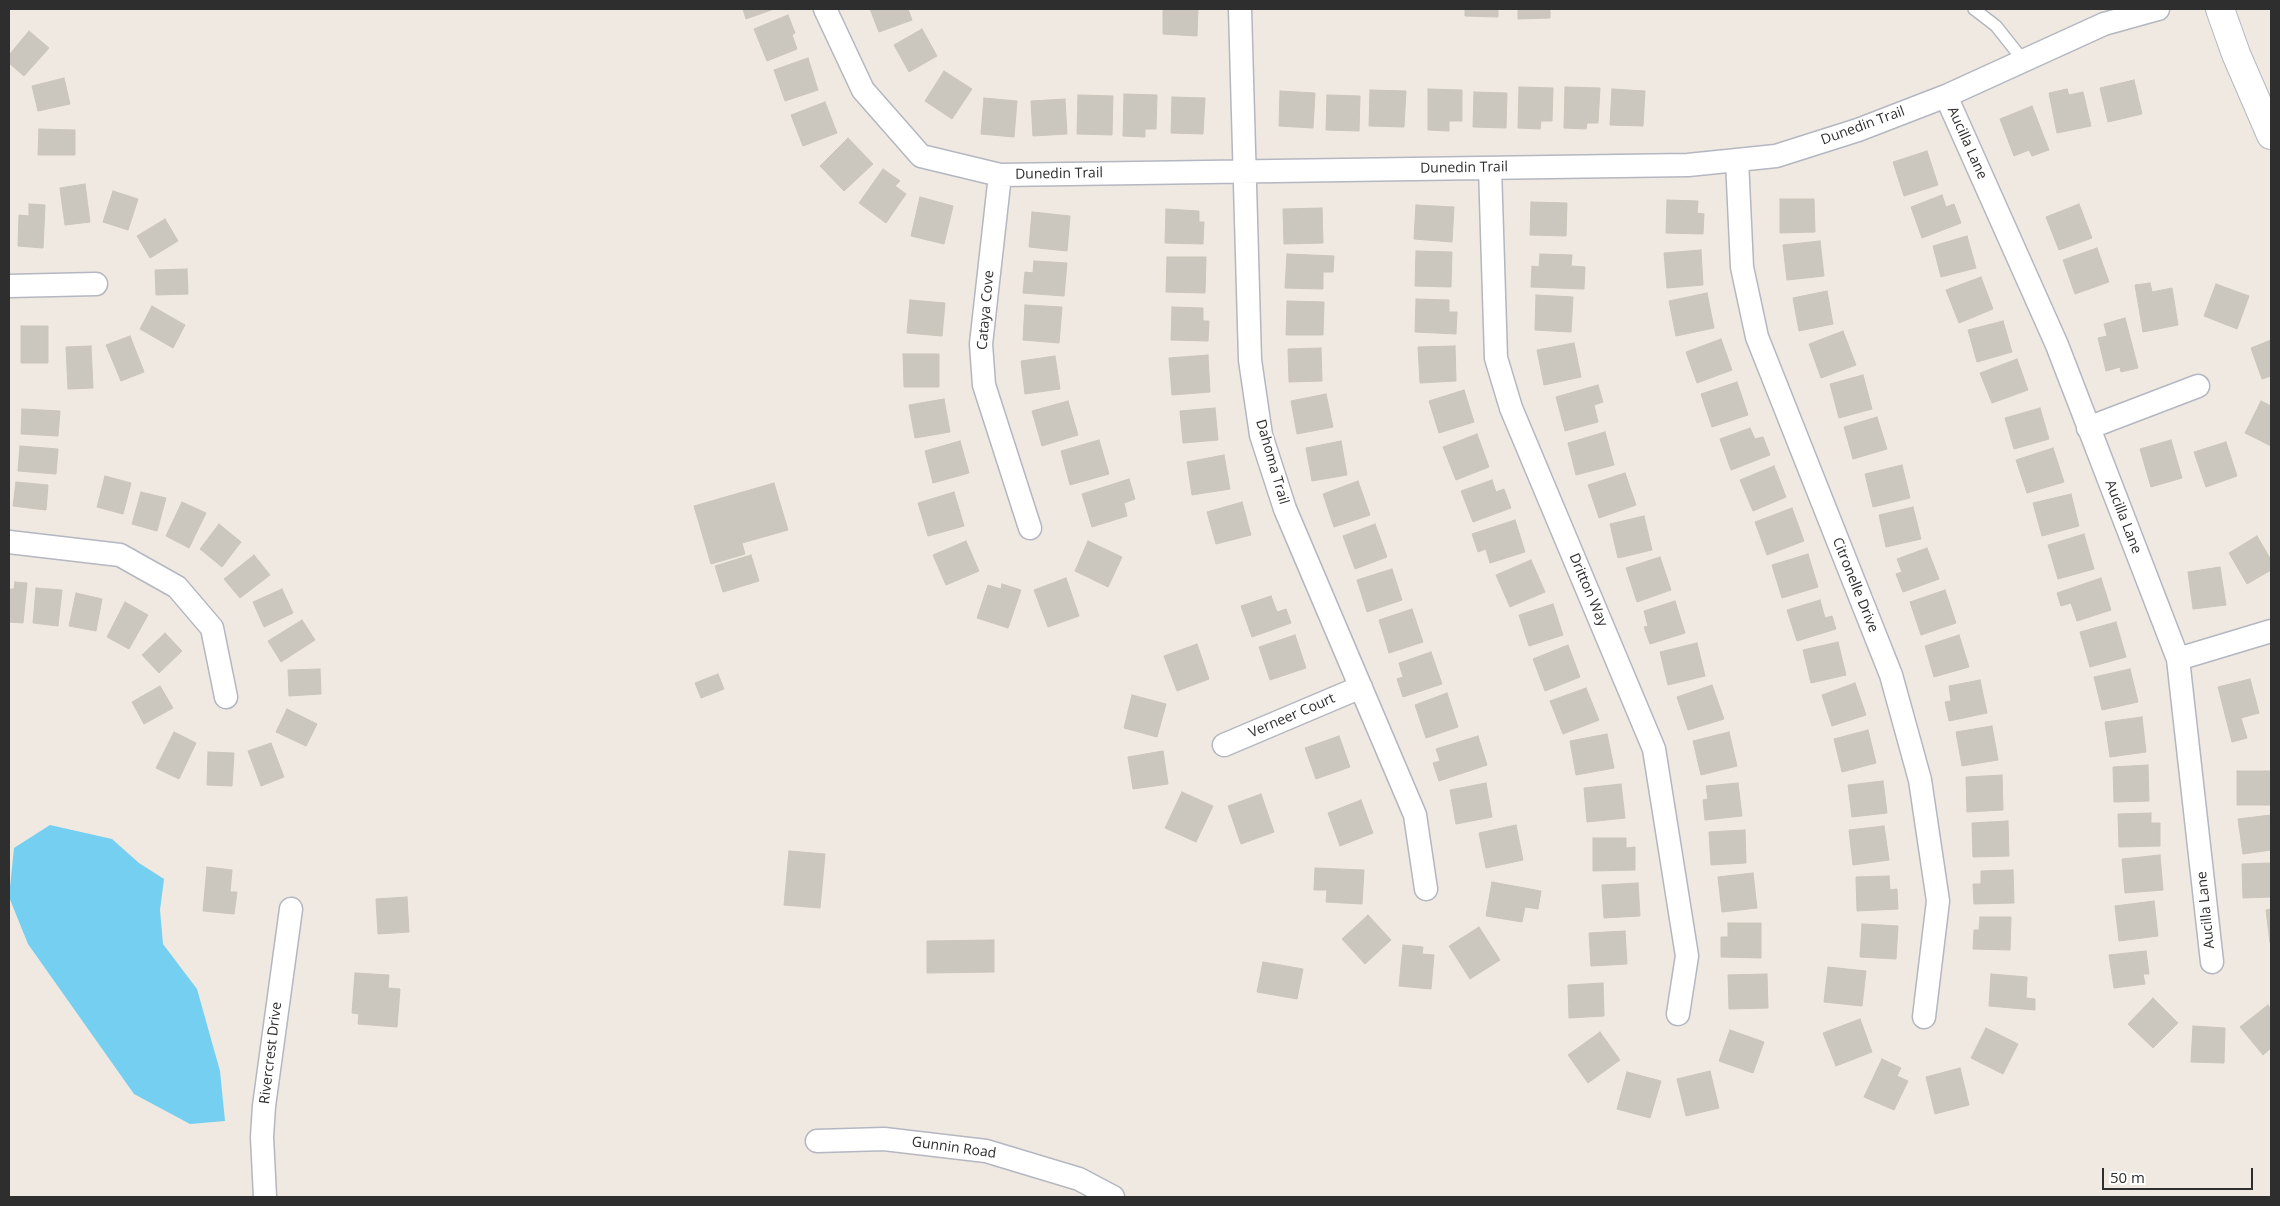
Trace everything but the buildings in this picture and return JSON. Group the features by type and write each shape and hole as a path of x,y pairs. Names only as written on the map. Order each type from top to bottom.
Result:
{"street":[{"name":"Dunedin Trail","path":"825,9 863,90 921,156 1000,175 1688,165 1737,160 1785,153 1858,130 1946,96 2104,24 2158,9"},
{"name":"Dahoma Trail","path":"1240,9 1250,360 1261,435 1285,510 1415,815 1426,889"},
{"path":"2220,9 2236,54 2271,135"},
{"name":"Aucilla Lane","path":"1946,96 2057,345 2178,660 2212,962"},
{"name":"Citronelle Drive","path":"1737,160 1742,267 1757,337 1891,675 1920,780 1938,901 1924,1017"},
{"name":"Dritton Way","path":"1490,168 1496,358 1512,408 1654,749 1687,956 1678,1014"},
{"name":"Cataya Cove","path":"1000,175 981,344 984,384 1030,528"},
{"path":"9,286 96,284"},
{"path":"2088,428 2198,386"},
{"path":"9,542 120,556 177,586 212,628 226,696"},
{"path":"2178,660 2271,631"},
{"name":"Verneer Court","path":"1224,745 1360,687"},
{"name":"Rivercrest Drive","path":"265,1197 262,1137 264,1106 290,909"},
{"name":"Gunnin Road","path":"817,1141 884,1139 986,1151 1079,1179 1113,1197"}],"lane":[{"path":"1974,9 1996,26 2024,60"}],"water":[{"path":"50,825 112,839 139,863 164,879 160,910 163,944 197,989 220,1071 225,1121 190,1124 134,1094 28,944 9,897 14,848"}]}
